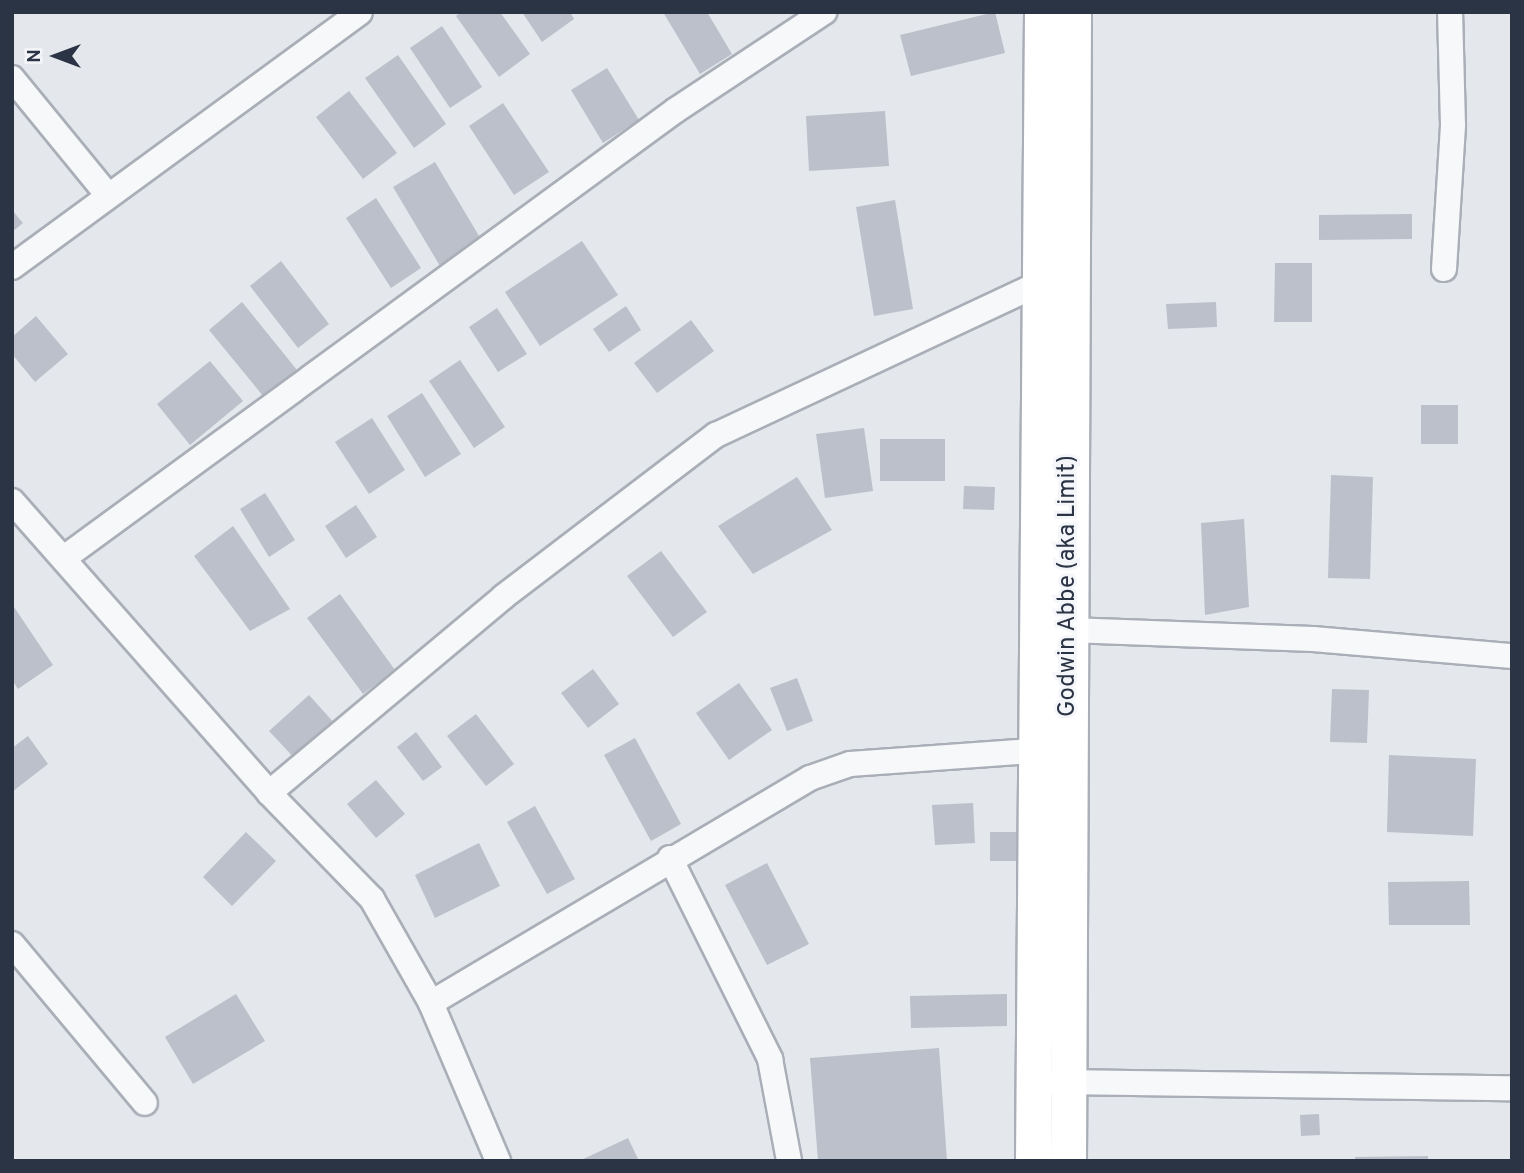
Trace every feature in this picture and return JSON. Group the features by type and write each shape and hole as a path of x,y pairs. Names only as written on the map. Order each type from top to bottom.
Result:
{"street":[{"path":"64,558 676,110 824,12"},
{"name":"Godwin Abbe (aka Limit)","path":"1033,1161 1032,751 1042,12"},
{"name":"Godwin Abbe (aka Limit)","path":"1068,1161 1073,12"},
{"path":"1444,269 1453,125 1450,12"},
{"path":"12,267 344,16"},
{"path":"12,78 107,194"},
{"path":"269,793 513,589 716,435 1038,284"},
{"path":"12,501 269,793 372,899 430,1003 498,1161"},
{"path":"1069,630 1313,639 1512,656"},
{"path":"430,1003 670,858 810,778 850,764 1032,751"},
{"path":"670,858 770,1059 789,1161"},
{"path":"12,944 145,1104"},
{"path":"1033,1081 1512,1088"}],"building":[{"path":"461,12 500,12 530,54 499,77 456,16"},
{"path":"522,12 570,12 574,19 542,42"},
{"path":"663,12 707,12 732,54 700,74"},
{"path":"995,12 1005,53 911,76 900,35"},
{"path":"442,26 482,87 450,108 410,48"},
{"path":"398,55 446,124 414,148 365,78"},
{"path":"607,68 639,120 603,143 571,90"},
{"path":"349,91 397,153 363,179 316,117"},
{"path":"503,103 549,172 514,195 469,126"},
{"path":"885,111 889,166 809,171 806,116"},
{"path":"435,162 482,241 440,266 393,187"},
{"path":"376,198 421,268 391,288 346,218"},
{"path":"895,200 913,309 874,316 856,207"},
{"path":"12,210 23,223 12,232"},
{"path":"1412,214 1412,239 1319,240 1319,215"},
{"path":"582,241 618,295 540,346 505,292"},
{"path":"281,261 329,324 298,348 250,286"},
{"path":"1275,263 1312,263 1312,322 1274,322"},
{"path":"242,302 301,375 268,402 209,330"},
{"path":"1216,302 1217,327 1168,329 1166,304"},
{"path":"626,306 641,330 609,352 593,329"},
{"path":"497,308 527,354 498,372 469,327"},
{"path":"36,316 68,354 35,382 12,354 12,337"},
{"path":"691,320 714,351 657,393 634,363"},
{"path":"460,360 505,427 474,448 429,381"},
{"path":"210,361 243,401 190,445 157,404"},
{"path":"422,393 461,454 425,477 387,416"},
{"path":"1421,405 1458,405 1458,444 1421,444"},
{"path":"372,418 405,470 369,494 335,442"},
{"path":"864,428 873,491 825,498 816,434"},
{"path":"880,439 945,439 945,481 880,481"},
{"path":"1331,475 1373,477 1370,579 1328,578"},
{"path":"797,477 832,530 753,574 718,526"},
{"path":"964,486 995,487 994,510 963,509"},
{"path":"265,493 295,540 269,557 240,509"},
{"path":"356,505 377,537 346,558 325,526"},
{"path":"1244,519 1249,607 1205,615 1201,523"},
{"path":"233,526 290,609 250,631 194,556"},
{"path":"661,551 707,612 673,637 627,576"},
{"path":"340,594 395,670 363,694 307,618"},
{"path":"12,604 53,665 18,689 12,680"},
{"path":"593,669 619,704 588,728 561,693"},
{"path":"797,678 813,721 787,731 770,688"},
{"path":"739,683 772,730 729,760 696,713"},
{"path":"1332,689 1369,690 1367,743 1330,742"},
{"path":"309,695 336,725 297,761 269,731"},
{"path":"476,714 514,764 486,786 447,736"},
{"path":"416,732 442,767 423,781 397,747"},
{"path":"28,736 48,764 12,792 12,748"},
{"path":"635,738 681,824 651,841 604,755"},
{"path":"1389,755 1476,759 1473,836 1387,832"},
{"path":"376,780 405,814 376,838 347,804"},
{"path":"973,803 975,843 935,845 932,805"},
{"path":"535,806 575,879 547,894 507,822"},
{"path":"246,832 276,861 232,906 203,877"},
{"path":"990,832 1016,832 1016,861 990,861"},
{"path":"479,843 500,886 435,918 415,875"},
{"path":"767,863 809,944 767,965 725,885"},
{"path":"1469,881 1470,925 1389,925 1388,882"},
{"path":"236,994 265,1041 193,1084 165,1037"},
{"path":"1007,994 1007,1026 911,1028 910,996"},
{"path":"939,1048 947,1161 818,1161 810,1058"},
{"path":"1319,1114 1320,1135 1301,1136 1300,1115"},
{"path":"628,1138 639,1161 579,1161"},
{"path":"1428,1156 1428,1161 1355,1161 1355,1157"}]}
